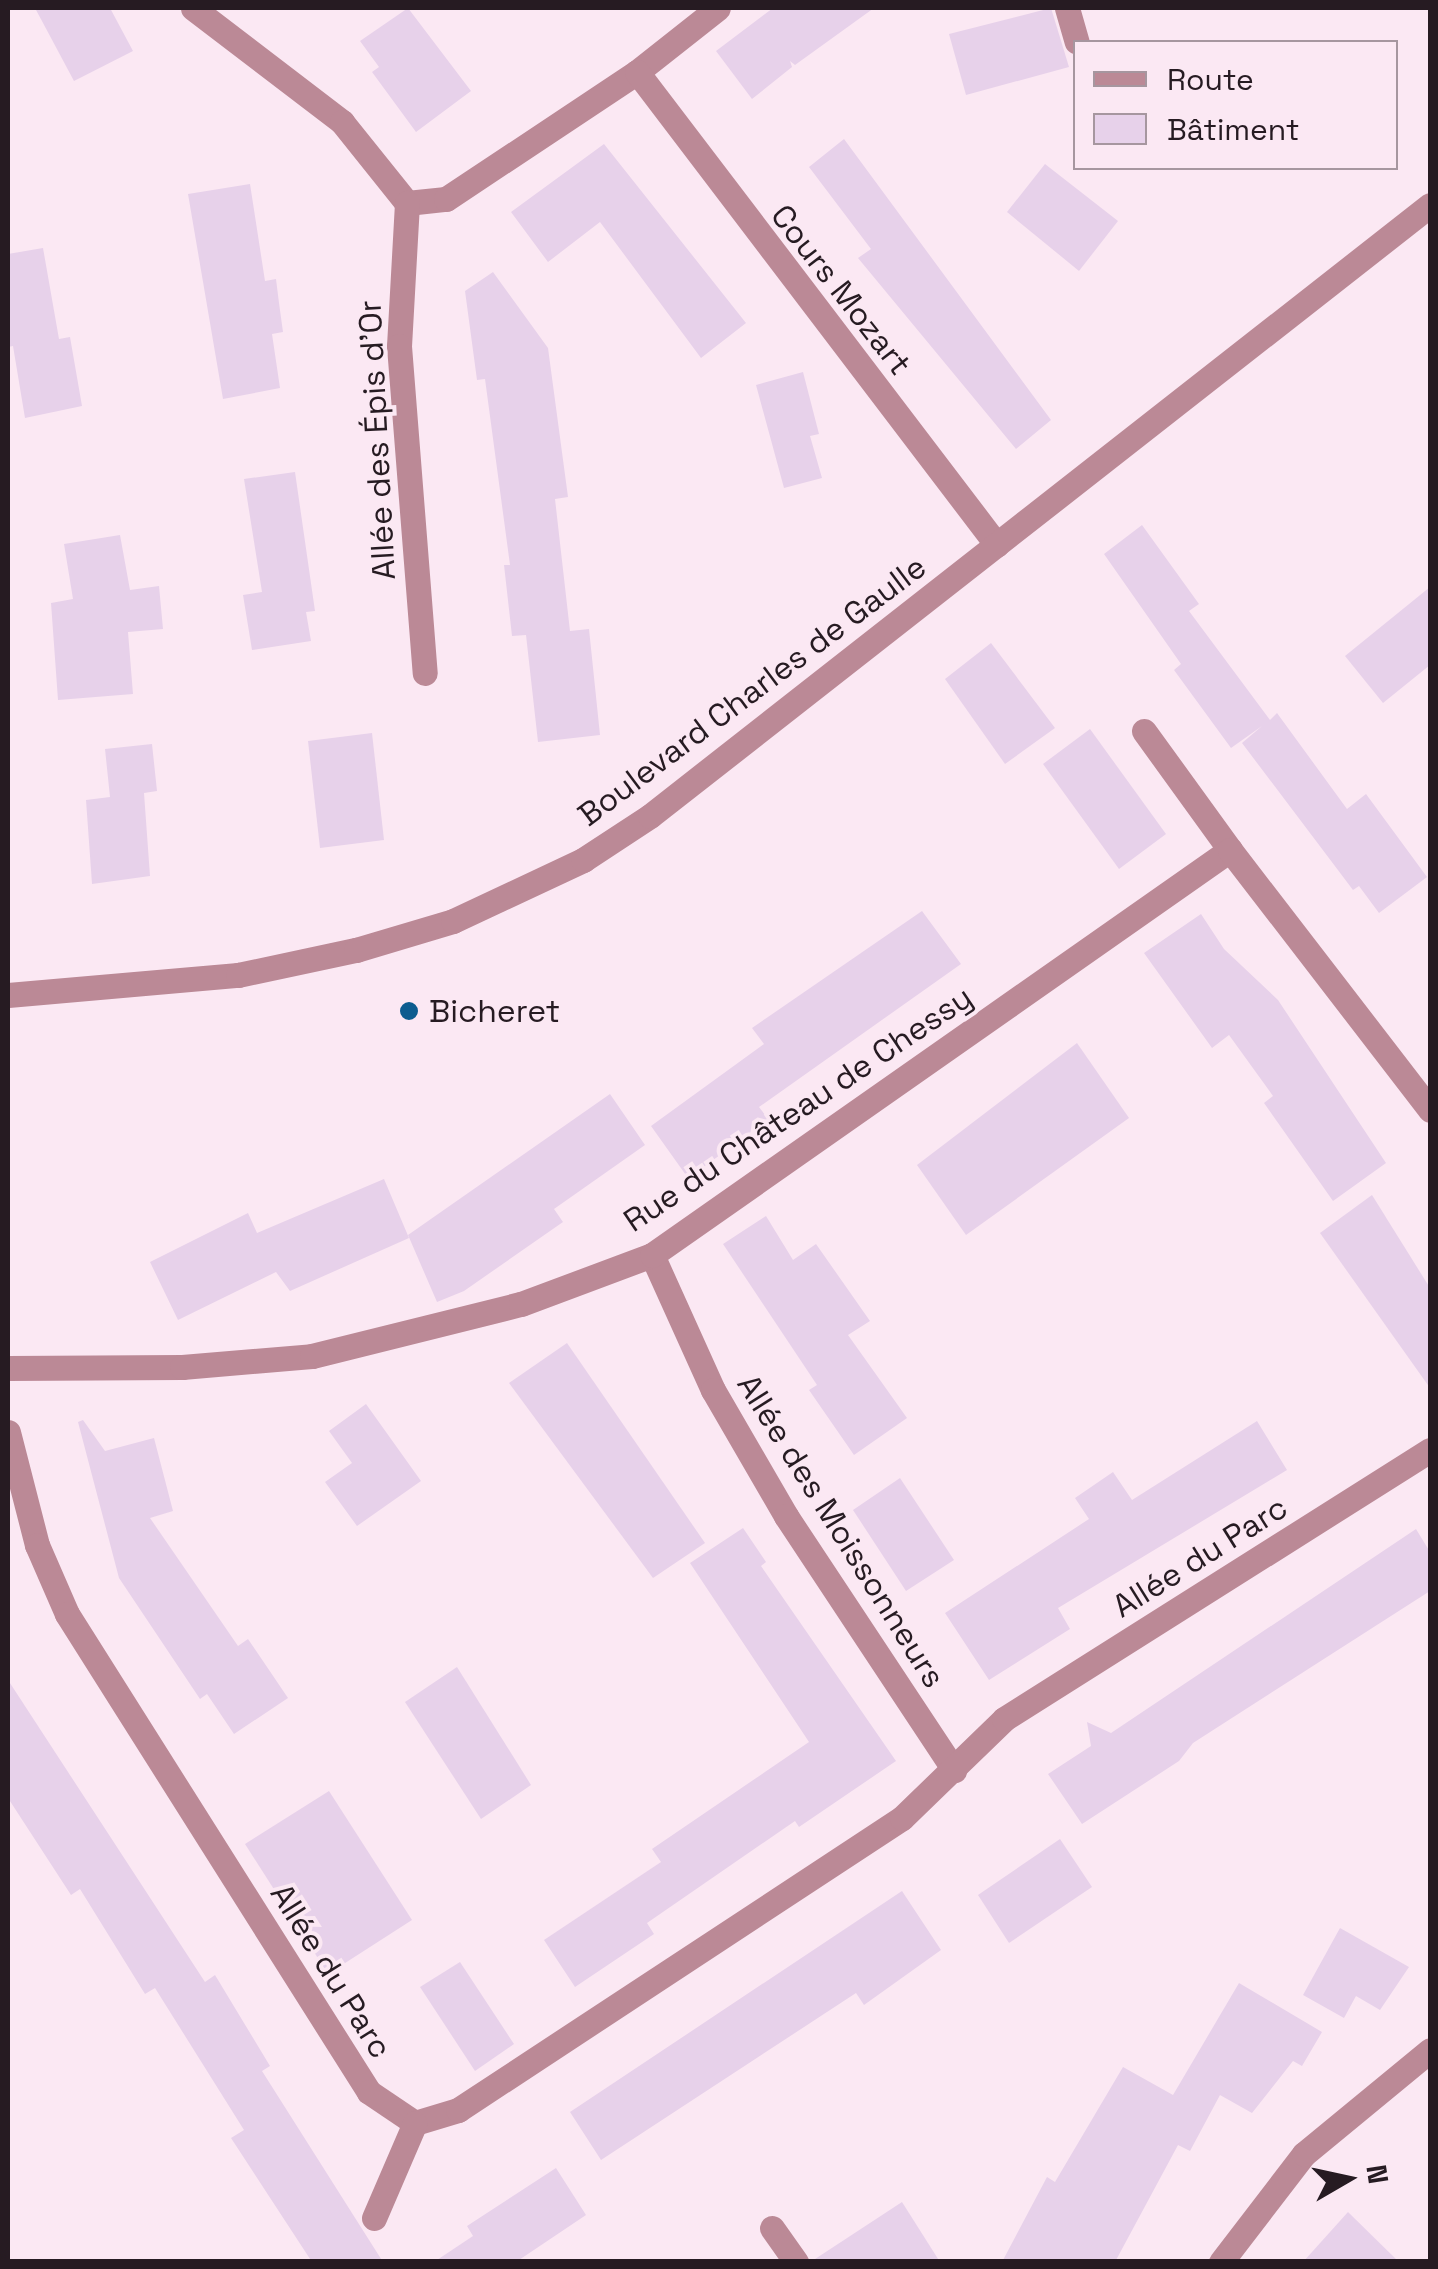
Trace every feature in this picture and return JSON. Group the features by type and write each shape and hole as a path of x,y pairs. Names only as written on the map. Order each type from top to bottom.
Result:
{"street":[{"path":"193,8 342,122 407,202 446,199 637,72 718,8"},
{"path":"1067,8 1076,40"},
{"name":"Cours Mozart","path":"637,72 996,545"},
{"name":"Allée des Épis d'Or","path":"407,202 399,346 425,674"},
{"name":"Boulevard Charles de Gaulle","path":"8,996 238,976 356,950 514,896 650,816 1430,205"},
{"path":"1144,730 1230,850 1430,1110"},
{"name":"Rue du Château de Chessy","path":"8,1368 182,1367 312,1356 521,1304 652,1255 1230,850"},
{"name":"Allée des Moissonneurs","path":"652,1255 713,1390 786,1516 954,1770"},
{"name":"Allée du Parc","path":"8,1432 37,1545 68,1614 369,2092 415,2124 458,2110 902,1818 1004,1719 1430,1450"},
{"path":"1221,2262 1304,2154 1430,2050"},
{"path":"374,2218 415,2124"},
{"path":"772,2228 796,2262"}],"building":[{"path":"35,8 110,8 133,51 74,81"},
{"path":"408,8 471,91 416,132 372,72 379,67 360,41"},
{"path":"773,8 874,8 795,65 790,61 792,67 752,99 716,51"},
{"path":"1051,8 1069,67 966,95 949,34"},
{"path":"844,139 1051,420 1016,449 858,258 871,249 809,167"},
{"path":"604,144 746,323 701,358 600,222 548,262 511,212"},
{"path":"1045,164 1118,221 1079,271 1007,212"},
{"path":"250,184 265,281 276,279 283,332 272,334 280,388 223,399 188,194"},
{"path":"43,248 59,339 70,337 82,406 25,418 13,346 8,347 8,254"},
{"path":"493,272 548,348 568,497 555,499 570,631 589,629 600,735 538,742 526,635 512,636 504,565 510,565 485,379 477,380 465,291"},
{"path":"803,372 819,434 810,436 822,478 784,488 756,385"},
{"path":"295,472 315,611 306,612 311,641 252,650 243,595 262,592 244,479"},
{"path":"1142,525 1199,604 1189,611 1270,720 1277,713 1347,809 1366,794 1427,877 1379,913 1359,886 1353,890 1242,743 1262,726 1231,748 1174,670 1181,664 1104,554"},
{"path":"120,535 130,590 159,586 163,629 128,632 133,694 58,700 51,603 73,599 64,544"},
{"path":"1430,587 1430,665 1383,703 1345,656"},
{"path":"991,643 1055,728 1005,764 945,679"},
{"path":"1090,729 1166,834 1119,869 1043,764"},
{"path":"372,733 384,840 320,848 308,741"},
{"path":"152,744 157,791 144,793 150,876 92,884 86,800 110,797 105,749"},
{"path":"922,911 961,964 759,1107 769,1120 688,1178 651,1126 764,1044 752,1028"},
{"path":"1201,914 1224,949 1278,1000 1386,1163 1333,1201 1264,1103 1273,1096 1229,1035 1212,1048 1144,953"},
{"path":"1077,1043 1129,1118 966,1235 917,1165"},
{"path":"610,1094 645,1145 554,1209 563,1222 464,1291 437,1302 408,1235"},
{"path":"384,1179 409,1238 290,1291 276,1272 178,1320 150,1262 248,1213 257,1233"},
{"path":"1372,1195 1430,1288 1430,1388 1320,1233"},
{"path":"766,1216 793,1260 816,1244 870,1321 848,1335 907,1418 854,1455 809,1390 817,1385 723,1244"},
{"path":"567,1343 705,1543 653,1578 509,1383"},
{"path":"366,1404 421,1481 357,1526 325,1482 352,1463 329,1431"},
{"path":"83,1420 105,1451 154,1438 173,1511 150,1518 238,1646 248,1639 288,1698 234,1734 207,1694 200,1699 119,1578 78,1422"},
{"path":"1257,1421 1287,1470 1058,1608 1070,1629 989,1680 945,1613 1089,1519 1075,1498 1113,1472 1132,1500"},
{"path":"900,1478 954,1560 906,1591 853,1510"},
{"path":"743,1528 766,1562 761,1566 896,1761 799,1827 795,1821 647,1923 654,1934 575,1987 544,1940 661,1862 652,1849 809,1742 690,1563"},
{"path":"1416,1529 1430,1552 1430,1591 1193,1743 1179,1761 1082,1824 1048,1774 1091,1746 1087,1722 1111,1733"},
{"path":"457,1667 531,1785 481,1819 405,1702"},
{"path":"8,1680 205,1982 215,1975 270,2066 262,2071 383,2262 312,2262 231,2138 244,2130 155,1988 145,1994 80,1889 71,1895 8,1798"},
{"path":"329,1791 412,1920 328,1974 245,1844"},
{"path":"1060,1839 1092,1887 1009,1943 978,1895"},
{"path":"902,1891 941,1950 864,2005 856,1993 601,2160 570,2112"},
{"path":"1340,1928 1409,1967 1380,2010 1356,1996 1344,2018 1303,1995"},
{"path":"460,1962 514,2044 475,2071 420,1987"},
{"path":"1239,1983 1322,2032 1302,2066 1293,2061 1252,2113 1220,2095 1190,2151 1178,2145 1115,2262 1002,2262 1047,2177 1055,2182 1123,2067 1173,2095"},
{"path":"556,2168 586,2215 516,2262 434,2262 473,2236 467,2226"},
{"path":"902,2202 940,2262 812,2262 812,2261"},
{"path":"1348,2212 1399,2262 1303,2262"}],"place":[{"name":"Bicheret","path":"409,1011"}]}
